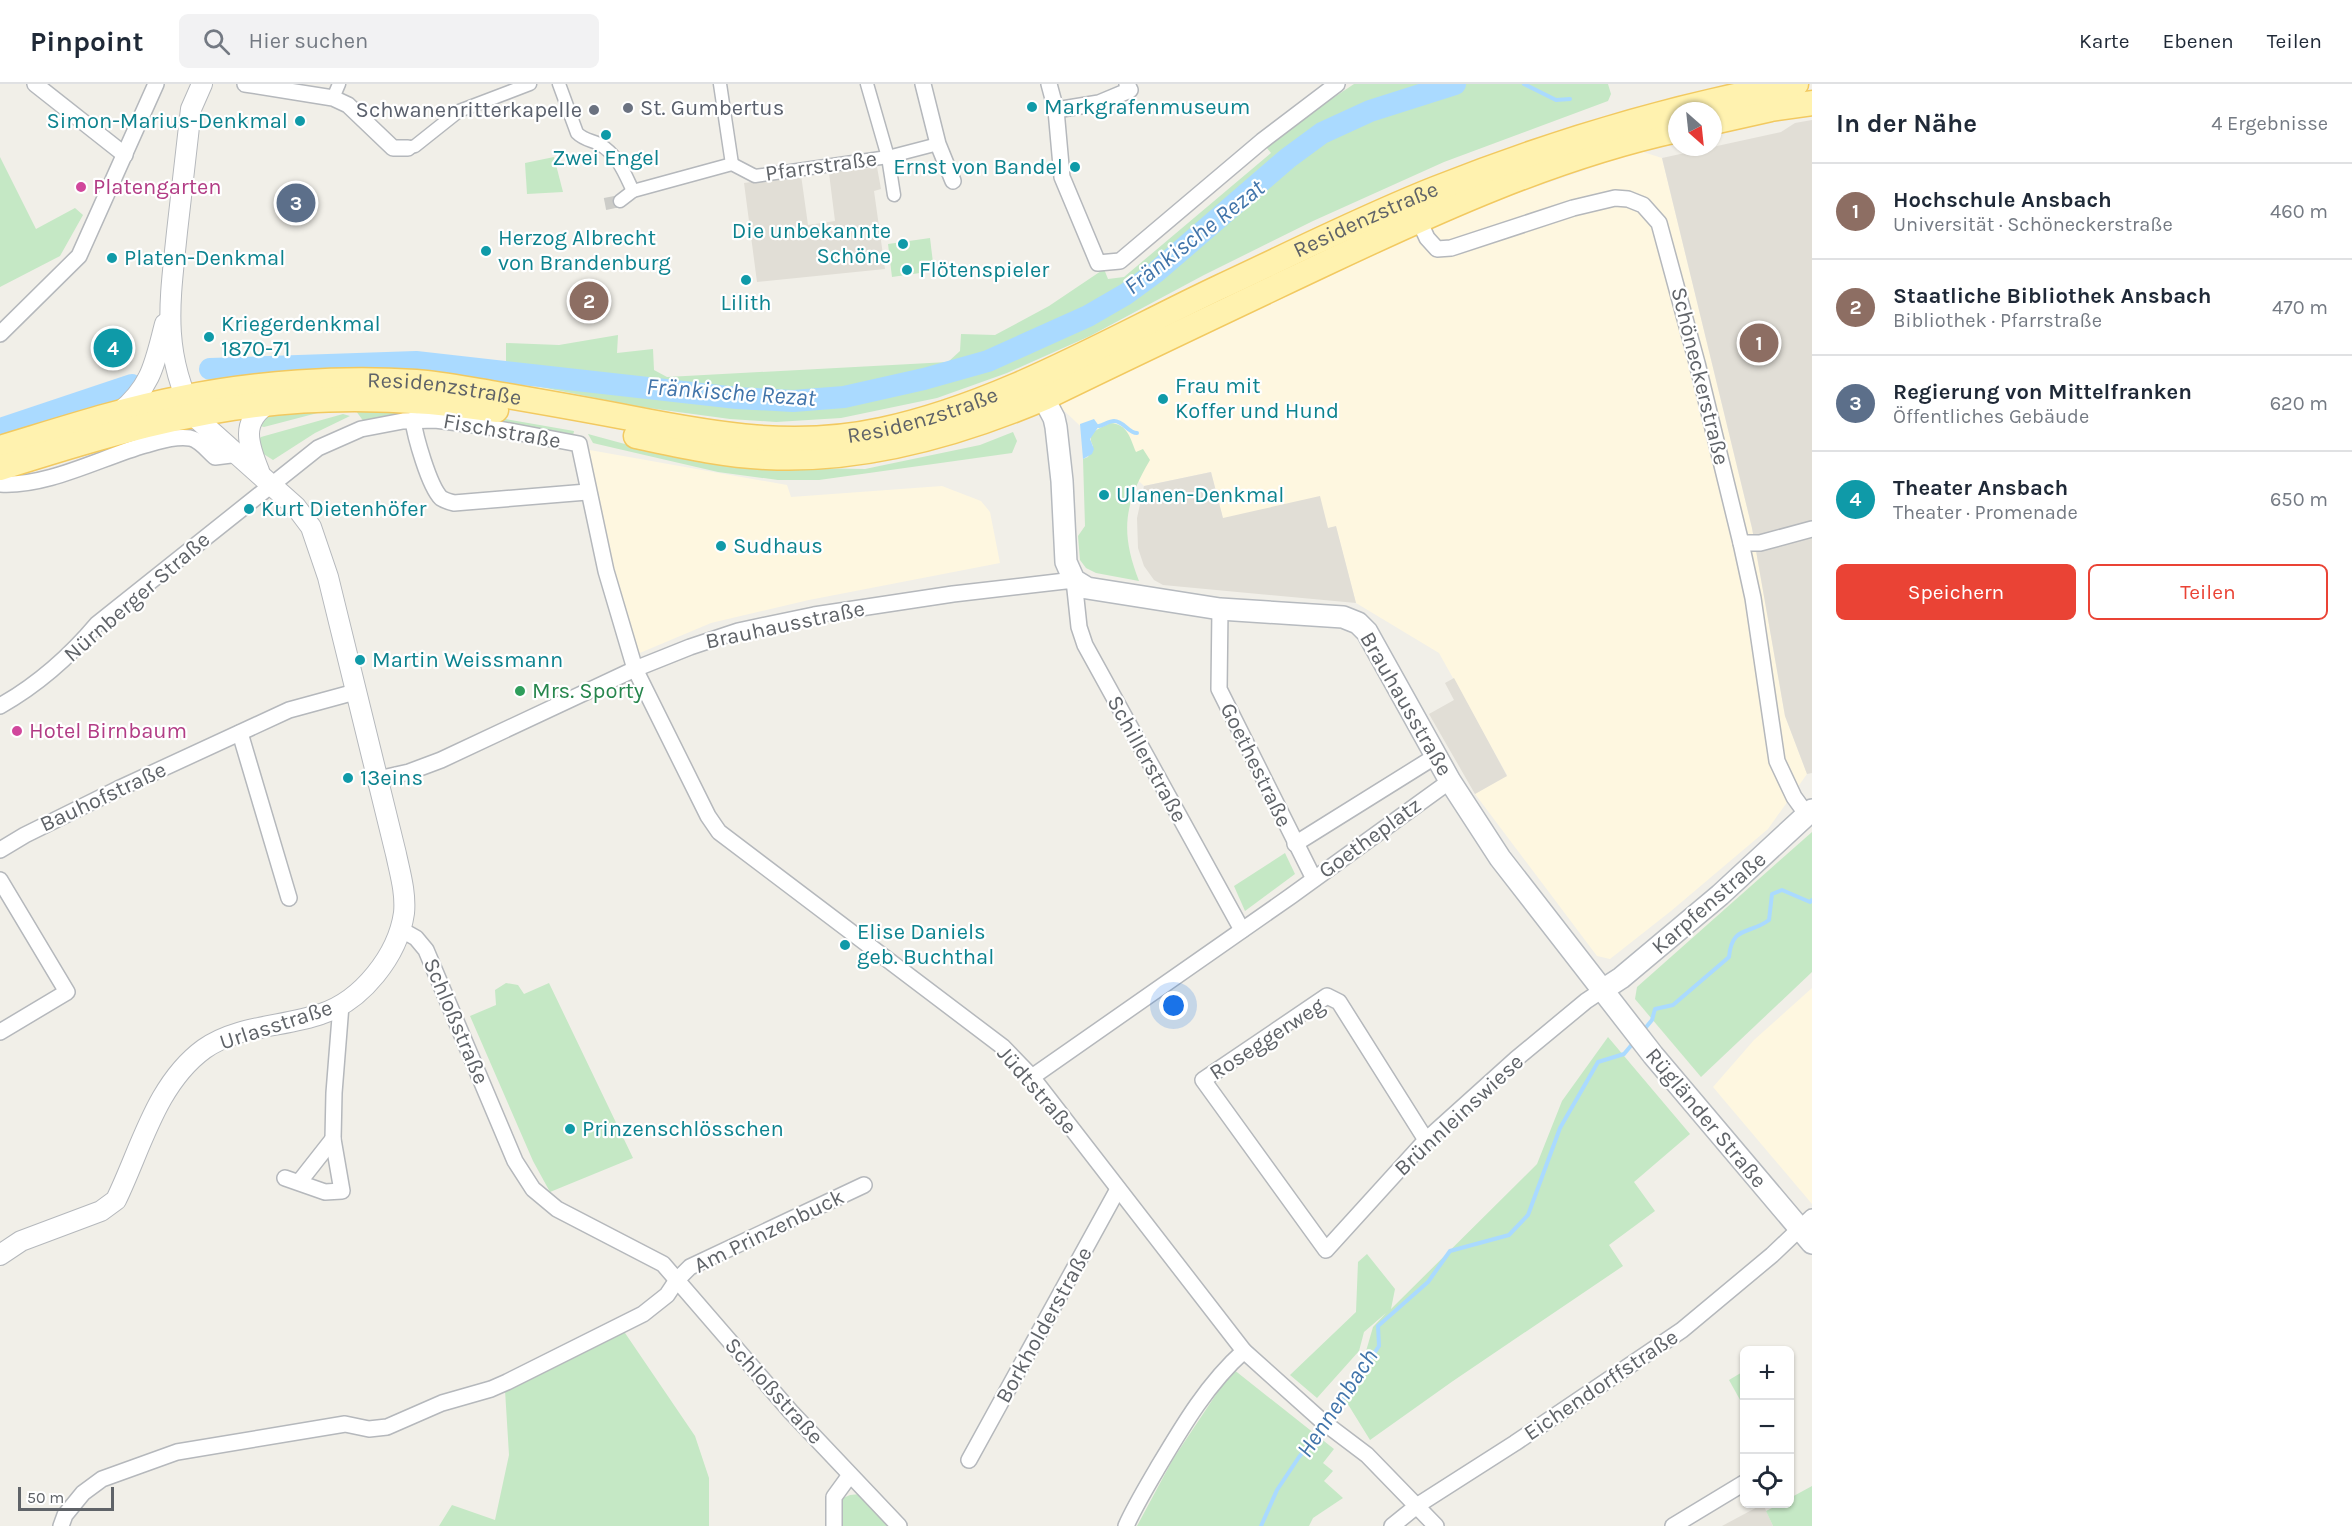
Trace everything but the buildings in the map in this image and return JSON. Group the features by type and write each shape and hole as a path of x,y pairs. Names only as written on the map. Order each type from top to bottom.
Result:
{"main road":[{"name":"Residenzstraße","path":"1722,120 1771,109 1805,94"},
{"name":"Residenzstraße","path":"8,477 95,439 189,406 258,386 319,381 417,382 516,397 734,436 774,440 819,440 884,430 1038,388 1547,148 1629,122 1714,100 1805,94"},
{"name":"Residenzstraße","path":"1414,210 1645,137 1668,132"},
{"name":"Residenzstraße","path":"0,448 118,414 189,406 368,398 468,406 577,423 711,451 766,457 807,457 906,444 955,432 1008,413 1038,388"},
{"path":"1038,388 1056,427 1062,481 1066,562 1074,580"},
{"name":"Brauhausstraße","path":"1074,580 1087,588 1220,609 1343,617 1358,623 1367,632 1450,781 1500,858 1601,991"},
{"name":"Karpfenstraße","path":"1601,991 1621,978 1720,895 1809,812"},
{"name":"Rügländer Straße","path":"1601,991 1646,1046 1808,1230"}],"street":[{"path":"35,84 125,155"},
{"path":"0,334 79,256 156,84"},
{"path":"118,414 135,400 150,378 168,312 191,109 202,84"},
{"path":"245,84 336,91 393,148 415,146 459,111 527,85"},
{"path":"559,84 577,133 583,139 598,143 617,158 633,191"},
{"path":"720,84 732,164"},
{"name":"Pfarrstraße","path":"867,84 888,157 894,195"},
{"path":"923,84 939,144 953,181"},
{"path":"1049,84 1056,110 1063,180 1098,263 1120,261 1262,141 1337,84"},
{"path":"1056,110 1099,103 1130,90 1127,84"},
{"name":"Pfarrstraße","path":"620,201 633,191 732,164 755,176 888,157 939,144"},
{"name":"Schöneckerstraße","path":"1414,210 1427,238 1437,249 1451,248 1573,208 1615,198 1628,199 1642,205 1659,223 1741,543 1753,598 1777,761 1790,789 1809,812"},
{"path":"168,312 172,350 189,406 296,507 311,528 328,577 396,854 404,897 404,913 400,929"},
{"path":"266,479 250,450 248,439 253,418 259,410 269,404"},
{"name":"Fischstraße","path":"413,420 415,435 432,483 441,498 454,503 587,492"},
{"name":"Fischstraße","path":"266,479 318,448 361,429 413,420 435,420 483,426 579,444 587,492 606,571 635,669"},
{"path":"0,484 8,477 45,480 166,439 181,438 197,441 215,458 239,454"},
{"name":"Nürnberger Straße","path":"0,706 72,654 98,624 266,479"},
{"path":"1741,543 1760,543 1812,528"},
{"name":"Brauhausstraße","path":"378,779 410,772 441,760 635,669 738,631 814,615 953,594 1074,580"},
{"name":"Schillerstraße","path":"1074,580 1079,627 1085,645 1242,930"},
{"name":"Goethestraße","path":"1220,609 1219,689 1314,879"},
{"name":"Jüdtstraße","path":"635,669 708,816 719,832 1004,1047 1032,1077 1244,1351 1327,1425 1367,1455 1436,1526"},
{"name":"Bauhofstraße","path":"0,850 25,835 118,789 289,710 355,692"},
{"path":"240,734 290,897"},
{"name":"Goetheplatz","path":"1295,844 1436,756"},
{"name":"Goetheplatz","path":"1032,1077 1291,896 1450,781"},
{"path":"0,880 67,992 0,1032"},
{"name":"Urlasstraße","path":"0,1255 21,1241 101,1211 116,1200 160,1101 183,1067 205,1048 231,1036 322,1014 341,1005 361,991 378,972 400,929"},
{"name":"Schloßstraße","path":"400,929 416,938 426,950 515,1161 533,1189 557,1209 663,1264 791,1412 899,1526"},
{"name":"Brünnleinswiese","path":"1326,1250 1426,1140 1516,1059 1601,991"},
{"name":"Roseggerweg","path":"1326,1250 1203,1080 1327,996 1339,1002 1426,1140"},
{"path":"333,1139 292,1180 325,1192 342,1191 333,1139 334,1092 341,1005"},
{"name":"Am Prinzenbuck","path":"61,1526 65,1515 83,1493 102,1479 177,1452 345,1424 369,1429 387,1427 442,1403 491,1389 643,1314 667,1295 690,1267 864,1185"},
{"name":"Borkholderstraße","path":"969,1460 1118,1189"},
{"name":"Eichendorffstraße","path":"1392,1526 1418,1505 1525,1437 1682,1330 1772,1255 1808,1230"},
{"path":"0,1239 21,1241"},
{"path":"1126,1526 1173,1442 1200,1400 1223,1370 1244,1351"},
{"path":"834,1526 834,1497 850,1475"},
{"path":"1675,1526 1740,1485"}],"shaded area":[{"path":"1812,120 1812,773 1807,774 1785,716 1752,528 1662,158 1722,156 1722,145 1781,132 1795,123"},
{"path":"1640,151 1662,158 1752,528 1785,716 1807,774 1768,829 1610,959 1597,956 1475,794 1507,775 1439,653 1356,603 1336,527 1223,519 1211,472 1144,486 1058,405 1460,213"},
{"path":"877,167 881,189 874,191 885,269 757,282 744,183 801,175 808,225 835,221 829,173"},
{"path":"584,449 787,485 791,497 942,486 981,501 990,512 1000,563 809,600 711,623 635,655"},
{"path":"1211,472 1223,518 1320,496 1328,528 1336,526 1356,603 1163,585 1154,580 1144,566 1138,548 1137,518 1144,486"},
{"path":"1454,678 1507,776 1475,794 1429,714 1454,700 1445,683"},
{"path":"1812,988 1812,1204 1713,1087 1754,1040"},
{"path":"1756,1508 1765,1508 1773,1526 1722,1526"}],"green space":[{"path":"1354,84 1608,84 1611,94 1608,101 1444,162 1313,221 1204,275 1090,336 1007,373 937,398 841,418 776,422 730,419 641,407 506,380 506,343 559,345 618,335 617,353 653,349 654,370 667,377 948,362 960,351 961,334 995,335 1049,306 1104,269 1108,279 1124,277 1271,153 1266,147 1294,124"},
{"path":"0,157 36,229 75,208 83,215 60,256 0,287"},
{"path":"554,157 563,192 527,194 525,163"},
{"path":"930,238 934,271 892,277 888,244"},
{"path":"327,407 483,415 574,431 573,436 473,416 364,422 356,411 329,410 264,427 260,426 263,415"},
{"path":"343,414 350,416 315,433 273,460 262,453 257,441 261,437"},
{"path":"1110,423 1125,429 1136,452 1143,449 1150,460 1135,491 1128,519 1129,548 1139,581 1096,573 1086,568 1080,560 1078,536 1085,526 1083,459 1088,457 1093,446 1092,434"},
{"path":"1013,432 1017,441 1012,453 819,480 778,480 718,472 593,443 588,434 658,453 739,467 865,469 980,445"},
{"path":"1812,832 1812,972 1701,1077 1635,999 1637,987"},
{"path":"1285,853 1295,874 1245,911 1234,886"},
{"path":"506,983 518,985 524,994 549,983 633,1158 550,1192 533,1161 470,1016 496,1005 495,990"},
{"path":"1608,1037 1690,1134 1634,1182 1655,1211 1609,1245 1623,1266 1370,1440 1341,1393 1362,1365 1373,1327 1386,1313 1364,1332 1359,1351 1317,1398 1290,1375 1356,1312 1358,1262 1367,1254 1395,1289 1391,1309 1537,1164 1562,1101"},
{"path":"623,1330 695,1436 709,1478 709,1526 439,1526 452,1505 495,1520 509,1455 505,1390"},
{"path":"1233,1369 1334,1449 1323,1463 1333,1471 1324,1481 1343,1498 1313,1518 1309,1526 1137,1526 1173,1459"},
{"path":"1740,1373 1740,1400 1729,1380"},
{"path":"1812,1486 1812,1526 1773,1526 1766,1511 1772,1508 1794,1508 1794,1496"},
{"path":"860,1494 887,1526 843,1526 838,1509 841,1499"}],"water":[{"path":"1094,419 1099,426 1090,439 1094,449 1092,454 1083,459 1080,424"}],"waterway":[{"name":"Fränkische Rezat","path":"210,369 416,362 737,398 793,401 844,397 924,379 988,361 1088,316 1126,294 1156,272 1288,158 1322,133 1370,111 1455,84"},
{"path":"1524,84 1556,100 1570,99"},
{"name":"Fränkische Rezat","path":"0,429 132,385"},
{"path":"1099,426 1112,421 1137,433"},
{"name":"Hennenbach","path":"1642,1032 1652,1020 1655,1009 1673,1005 1729,957 1731,947 1738,935 1769,920 1772,894 1782,890 1810,902 1812,900"},
{"name":"Hennenbach","path":"1329,1420 1379,1346 1378,1326 1428,1282 1450,1251 1509,1235 1528,1215 1560,1128 1598,1062 1624,1054 1634,1042"},
{"name":"Hennenbach","path":"1261,1526 1277,1490 1299,1457 1325,1426"}],"tunnel":[{"path":"605,204 620,201"}],"place":[{"name":"Markgrafenmuseum","path":"1032,107"},
{"name":"St. Gumbertus","path":"628,108"},
{"name":"Schwanenritterkapelle","path":"594,110"},
{"name":"Simon-Marius-Denkmal","path":"300,121"},
{"name":"Zwei Engel","path":"606,135"},
{"name":"Ernst von Bandel","path":"1075,167"},
{"name":"Platengarten","path":"81,187"},
{"name":"Regierung von Mittelfranken","path":"296,203"},
{"name":"Die unbekannte Schöne","path":"903,244"},
{"name":"Herzog Albrecht von Brandenburg","path":"486,251"},
{"name":"Platen-Denkmal","path":"112,258"},
{"name":"Flötenspieler","path":"907,270"},
{"name":"Lilith","path":"746,280"},
{"name":"Staatliche Bibliothek Ansbach","path":"589,301"},
{"name":"Kriegerdenkmal 1870-71","path":"209,337"},
{"name":"Hochschule Ansbach","path":"1759,343"},
{"name":"Theater Ansbach","path":"113,348"},
{"name":"Frau mit Koffer und Hund","path":"1163,399"},
{"name":"Ulanen-Denkmal","path":"1104,495"},
{"name":"Kurt Dietenhöfer","path":"249,509"},
{"name":"Sudhaus","path":"721,546"},
{"name":"Martin Weissmann","path":"360,660"},
{"name":"Mrs. Sporty","path":"520,691"},
{"name":"Hotel Birnbaum","path":"17,731"},
{"name":"13eins","path":"348,778"},
{"name":"Elise Daniels geb. Buchthal","path":"845,945"},
{"name":"Prinzenschlösschen","path":"570,1129"}]}
